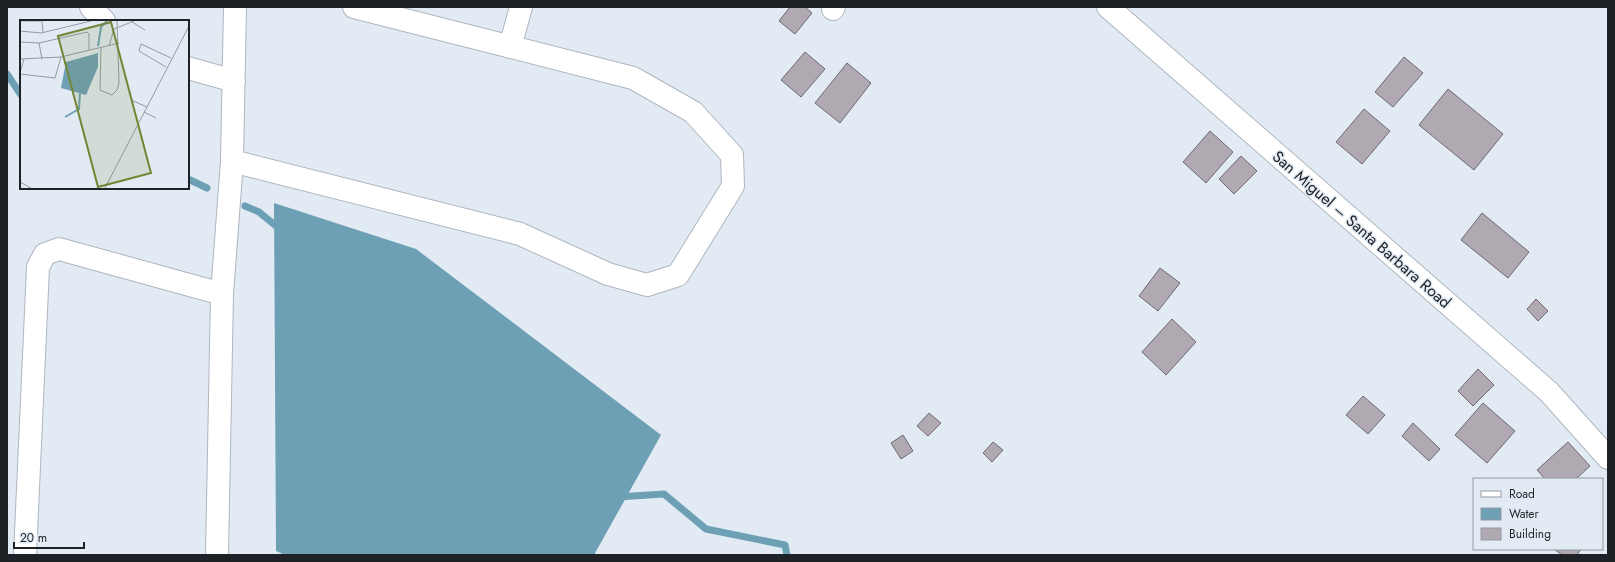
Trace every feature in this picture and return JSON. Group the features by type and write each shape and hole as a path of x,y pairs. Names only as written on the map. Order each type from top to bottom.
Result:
{"street":[{"path":"91,7 103,20"},
{"path":"217,555 222,294 232,161 235,7"},
{"path":"232,161 520,234 608,274 647,285 678,275 734,186 732,155 693,112 632,78 354,7"},
{"path":"510,47 521,7"},
{"name":"San Miguel – Santa Barbara Road","path":"1108,7 1549,392 1608,458"},
{"path":"189,68 234,81"},
{"path":"25,555 38,267 45,254 59,249 222,294"}],"water":[{"path":"274,203 416,249 661,435 594,555 285,555 276,551"}],"building":[{"path":"790,7 805,7 812,13 795,34 779,21"},
{"path":"805,52 825,69 801,97 781,80"},
{"path":"1404,57 1423,73 1393,107 1375,92"},
{"path":"847,63 871,83 840,123 815,103"},
{"path":"1448,89 1503,134 1474,170 1419,125"},
{"path":"1364,109 1390,131 1362,164 1336,142"},
{"path":"1210,131 1233,152 1206,183 1183,162"},
{"path":"1241,156 1257,171 1234,194 1219,179"},
{"path":"1482,213 1529,252 1508,278 1461,240"},
{"path":"1160,268 1180,283 1158,311 1139,296"},
{"path":"1536,299 1548,311 1538,321 1527,309"},
{"path":"1172,319 1196,342 1166,375 1142,352"},
{"path":"1478,369 1494,385 1473,406 1458,391"},
{"path":"1363,396 1385,415 1368,434 1346,415"},
{"path":"1483,403 1515,431 1487,463 1455,435"},
{"path":"929,413 941,423 928,436 917,426"},
{"path":"1413,423 1440,449 1429,461 1402,436"},
{"path":"903,435 913,451 901,459 891,443"},
{"path":"993,442 1003,450 992,462 983,453"},
{"path":"1568,442 1590,466 1577,478 1544,478 1537,470"},
{"path":"1555,550 1580,550 1577,555 1562,555"}],"waterway":[{"path":"7,74 20,94"},
{"path":"189,179 207,188"},
{"path":"245,206 259,212 281,230"},
{"path":"618,497 664,494 706,529 785,545 787,555"}]}
